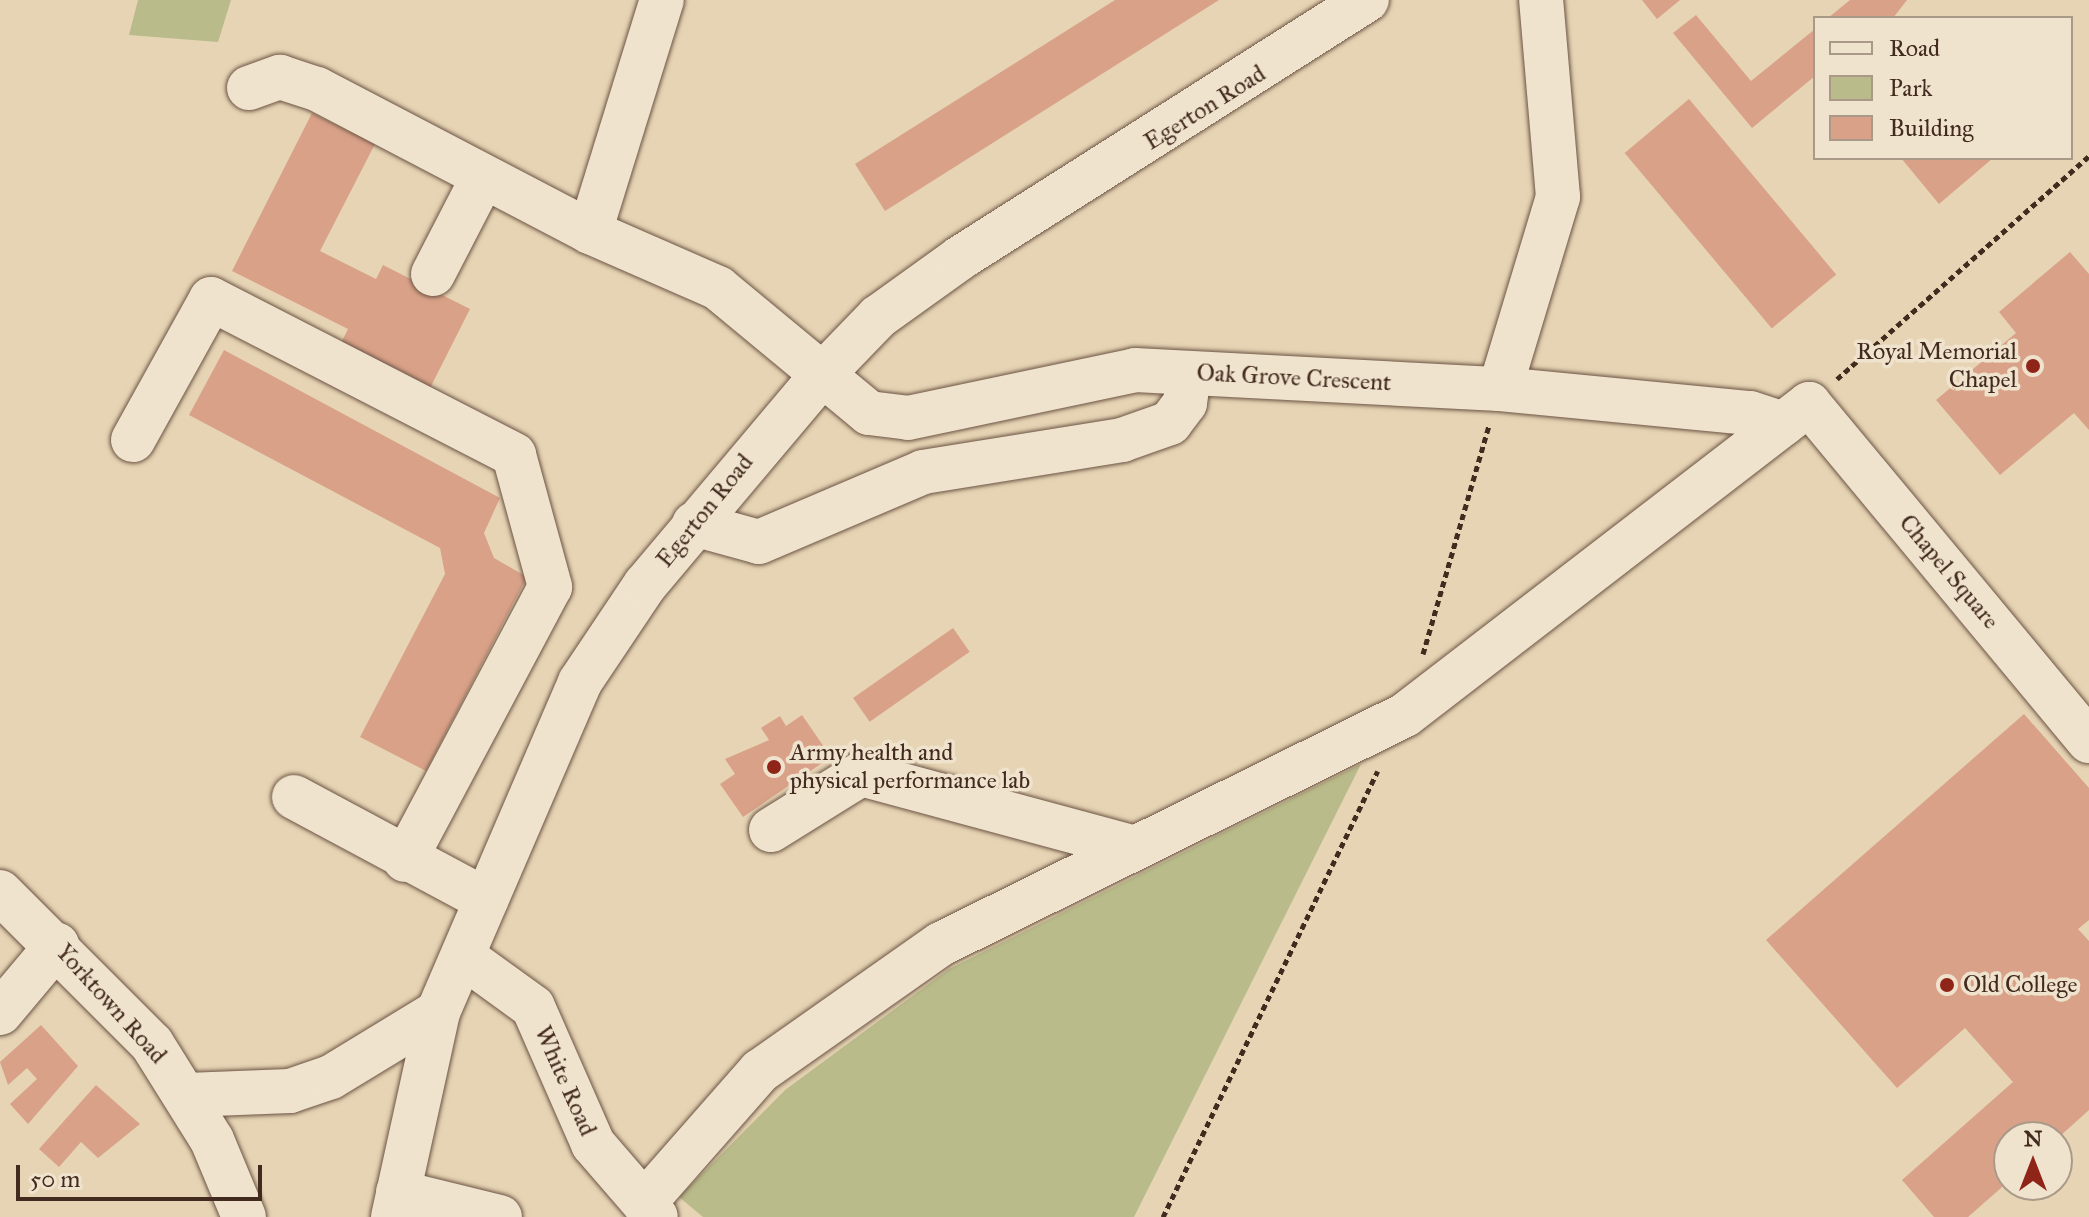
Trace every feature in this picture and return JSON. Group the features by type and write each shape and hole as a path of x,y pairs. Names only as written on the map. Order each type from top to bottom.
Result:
{"street":[{"path":"590,232 662,0"},
{"name":"Egerton Road","path":"187,1095 304,1086 392,1044 438,1012 580,682 694,524 822,375 878,317 960,258 1367,0"},
{"path":"1500,389 1558,197 1541,0"},
{"name":"Oak Grove Crescent","path":"249,88 280,77 317,89 590,232 718,288 869,413 908,418 1062,380 1135,370 1500,389 1750,413 1796,414"},
{"path":"433,274 483,177"},
{"path":"133,440 211,299 514,455 550,587 405,860"},
{"path":"694,524 759,542 923,472 1122,440 1170,423 1185,403 1189,373"},
{"path":"650,1210 760,1071 941,944 1405,715 1796,414"},
{"name":"Chapel Square","path":"1796,414 2089,741"},
{"path":"771,830 861,774 1135,848"},
{"path":"294,797 405,860 486,900"},
{"name":"Yorktown Road","path":"0,892 57,945 152,1044 187,1095 244,1217"},
{"path":"0,1013 57,945"},
{"name":"White Road","path":"464,957 533,1007 593,1144 650,1210"},
{"path":"438,1012 396,1204 500,1217"}],"path":[{"path":"1796,414 2089,156"},
{"path":"1163,1217 1405,715 1500,389"}],"green space":[{"path":"138,0 231,0 218,42 129,35"},
{"path":"1361,764 1134,1217 703,1217 679,1197 785,1090 949,969"}],"building":[{"path":"1115,0 1219,0 885,211 855,164"},
{"path":"1642,0 1680,0 1657,19"},
{"path":"1850,0 1907,0 1895,16 1830,16"},
{"path":"1696,15 1751,81 1813,31 1813,78 1752,128 1673,33"},
{"path":"1689,99 1836,274 1772,328 1625,153"},
{"path":"312,113 375,144 320,251 376,279 383,265 470,309 425,398 336,353 348,329 232,271"},
{"path":"1903,160 1991,160 1939,204"},
{"name":"Royal Memorial Chapel","path":"2070,252 2089,274 2089,430 2074,413 2000,475 1936,400 2016,333 1999,312"},
{"path":"224,350 500,498 484,533 494,558 527,577 426,771 360,737 445,574 440,548 189,415"},
{"path":"953,628 970,652 870,722 853,698"},
{"name":"Old College","path":"2024,714 2089,788 2089,920 2078,929 2089,941 2089,1110 2073,1124 2073,1121 1993,1121 1993,1195 1968,1217 1934,1217 1902,1180 2013,1082 1965,1028 1897,1088 1766,940"},
{"name":"Army health and physical performance lab","path":"802,715 831,757 743,817 720,784 735,774 725,759 769,740 761,728 780,716 786,726"},
{"path":"41,1025 78,1066 28,1124 10,1104 37,1079 27,1068 8,1085 0,1062"},
{"path":"96,1085 140,1124 98,1158 81,1142 59,1167 39,1149"}],"place":[{"name":"Royal Memorial Chapel","path":"2033,366"},
{"name":"Army health and physical performance lab","path":"774,767"},
{"name":"Old College","path":"1947,985"}]}
